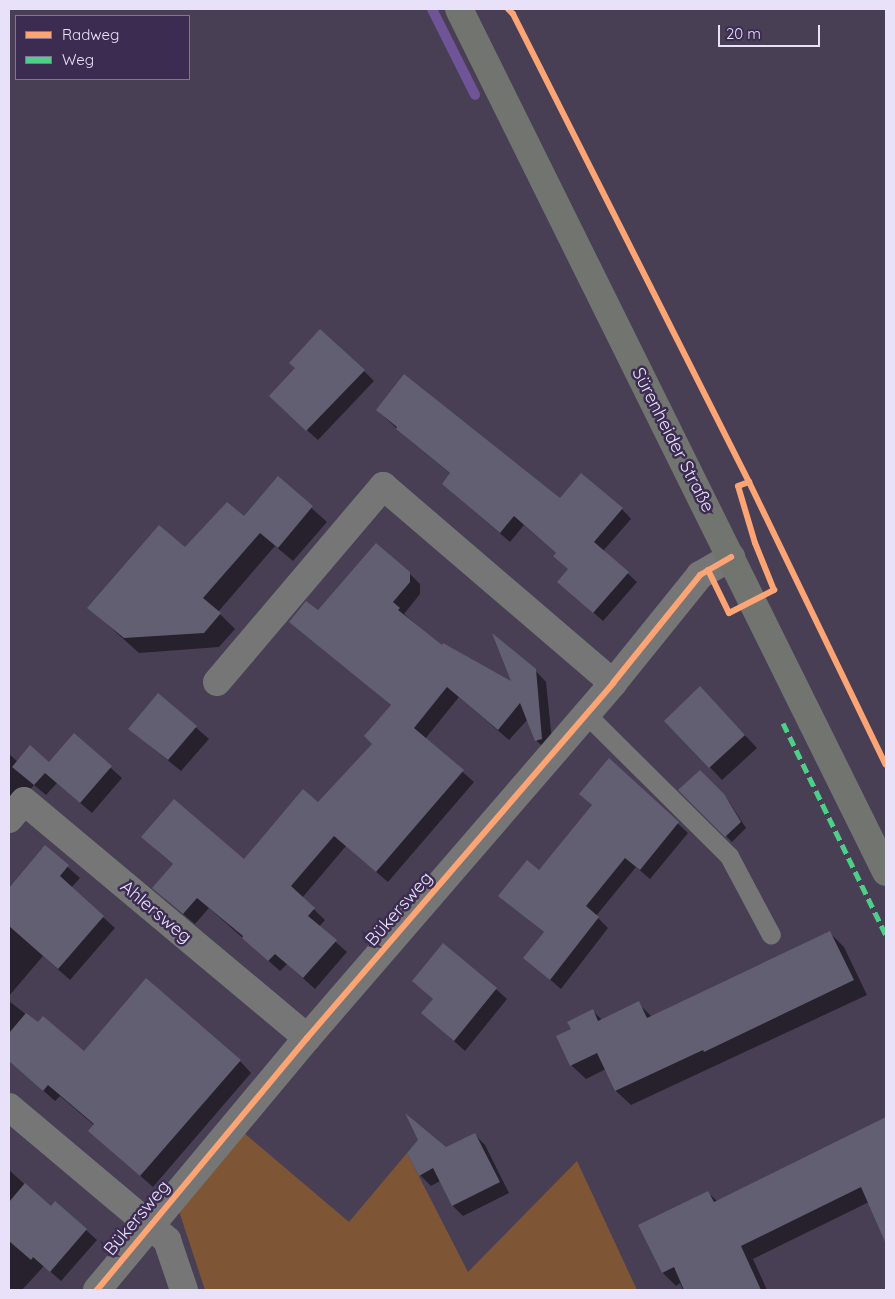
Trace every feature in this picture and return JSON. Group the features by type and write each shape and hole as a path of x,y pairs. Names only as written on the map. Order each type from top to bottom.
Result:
{"main road":[{"name":"Sürenheider Straße","path":"459,9 886,872"}],"street":[{"path":"216,682 383,486 613,683"},
{"name":"Bükersweg","path":"97,1290 307,1038 613,683 700,575 731,557"},
{"name":"Ahlersweg","path":"9,819 24,801 307,1038"},
{"path":"9,1107 167,1240 184,1290"}],"lane":[{"path":"586,714 729,856 770,935"}],"shaded area":[{"path":"244,1133 349,1222 407,1153 468,1272 577,1161 637,1290 205,1290 179,1211"}],"building":[{"path":"320,329 365,370 306,431 269,396 295,368 289,363"},
{"path":"404,374 560,498 581,473 623,508 594,542 629,572 593,613 557,582 568,569 553,556 556,553 514,516 500,533 442,484 450,473 396,429 397,427 376,410"},
{"path":"278,476 313,506 278,548 260,533 203,598 221,613 204,633 124,638 87,608 159,525 185,547 227,502 244,516"},
{"path":"376,543 410,572 410,582 393,602 400,608 398,610 442,645 443,643 511,681 492,633 536,669 542,739 535,741 520,703 498,730 447,687 414,728 464,770 376,872 334,836 291,886 315,908 308,916 337,940 303,978 275,954 268,961 242,938 243,936 197,898 183,914 152,888 173,864 141,837 174,799 244,859 303,789 318,802 372,744 364,736 391,705 289,622 306,601 318,610"},
{"path":"700,686 745,735 709,768 664,721"},
{"path":"158,693 197,726 168,760 128,729"},
{"path":"74,733 112,766 80,803 45,773 34,785 12,767 30,745 49,762"},
{"path":"609,758 679,822 640,870 625,858 586,906 599,917 550,980 523,958 544,932 498,896 527,860 539,870 592,805 579,794"},
{"path":"700,770 724,794 741,822 725,837 678,790"},
{"path":"45,845 69,865 60,876 104,916 58,969 9,926 9,888"},
{"path":"830,931 854,980 704,1052 703,1050 615,1091 597,1053 570,1066 556,1036 571,1029 567,1022 593,1009 598,1021 639,1001 647,1018"},
{"path":"443,943 497,988 454,1041 421,1013 433,999 412,981"},
{"path":"146,978 241,1060 140,1176 88,1131 94,1124 48,1085 43,1091 9,1061 9,1033 26,1013 38,1022 43,1016 84,1051"},
{"path":"405,1113 446,1147 475,1133 500,1182 452,1206 433,1168 419,1176 407,1153 418,1140"},
{"path":"886,1117 886,1244 861,1187 741,1246 761,1290 684,1290 674,1267 662,1273 638,1225 708,1191 714,1202"},
{"path":"25,1183 51,1206 55,1201 87,1229 50,1272 33,1257 31,1260 9,1241 9,1202"}],"waterway":[{"path":"432,9 475,95"}],"marked path":[{"path":"783,723 886,935"}],"cycle path":[{"path":"508,9 513,14 749,482 886,765"},
{"path":"708,570 729,613 774,590 755,543 738,486 749,482"},
{"path":"97,1290 307,1038 613,683 700,575 731,557"}]}
